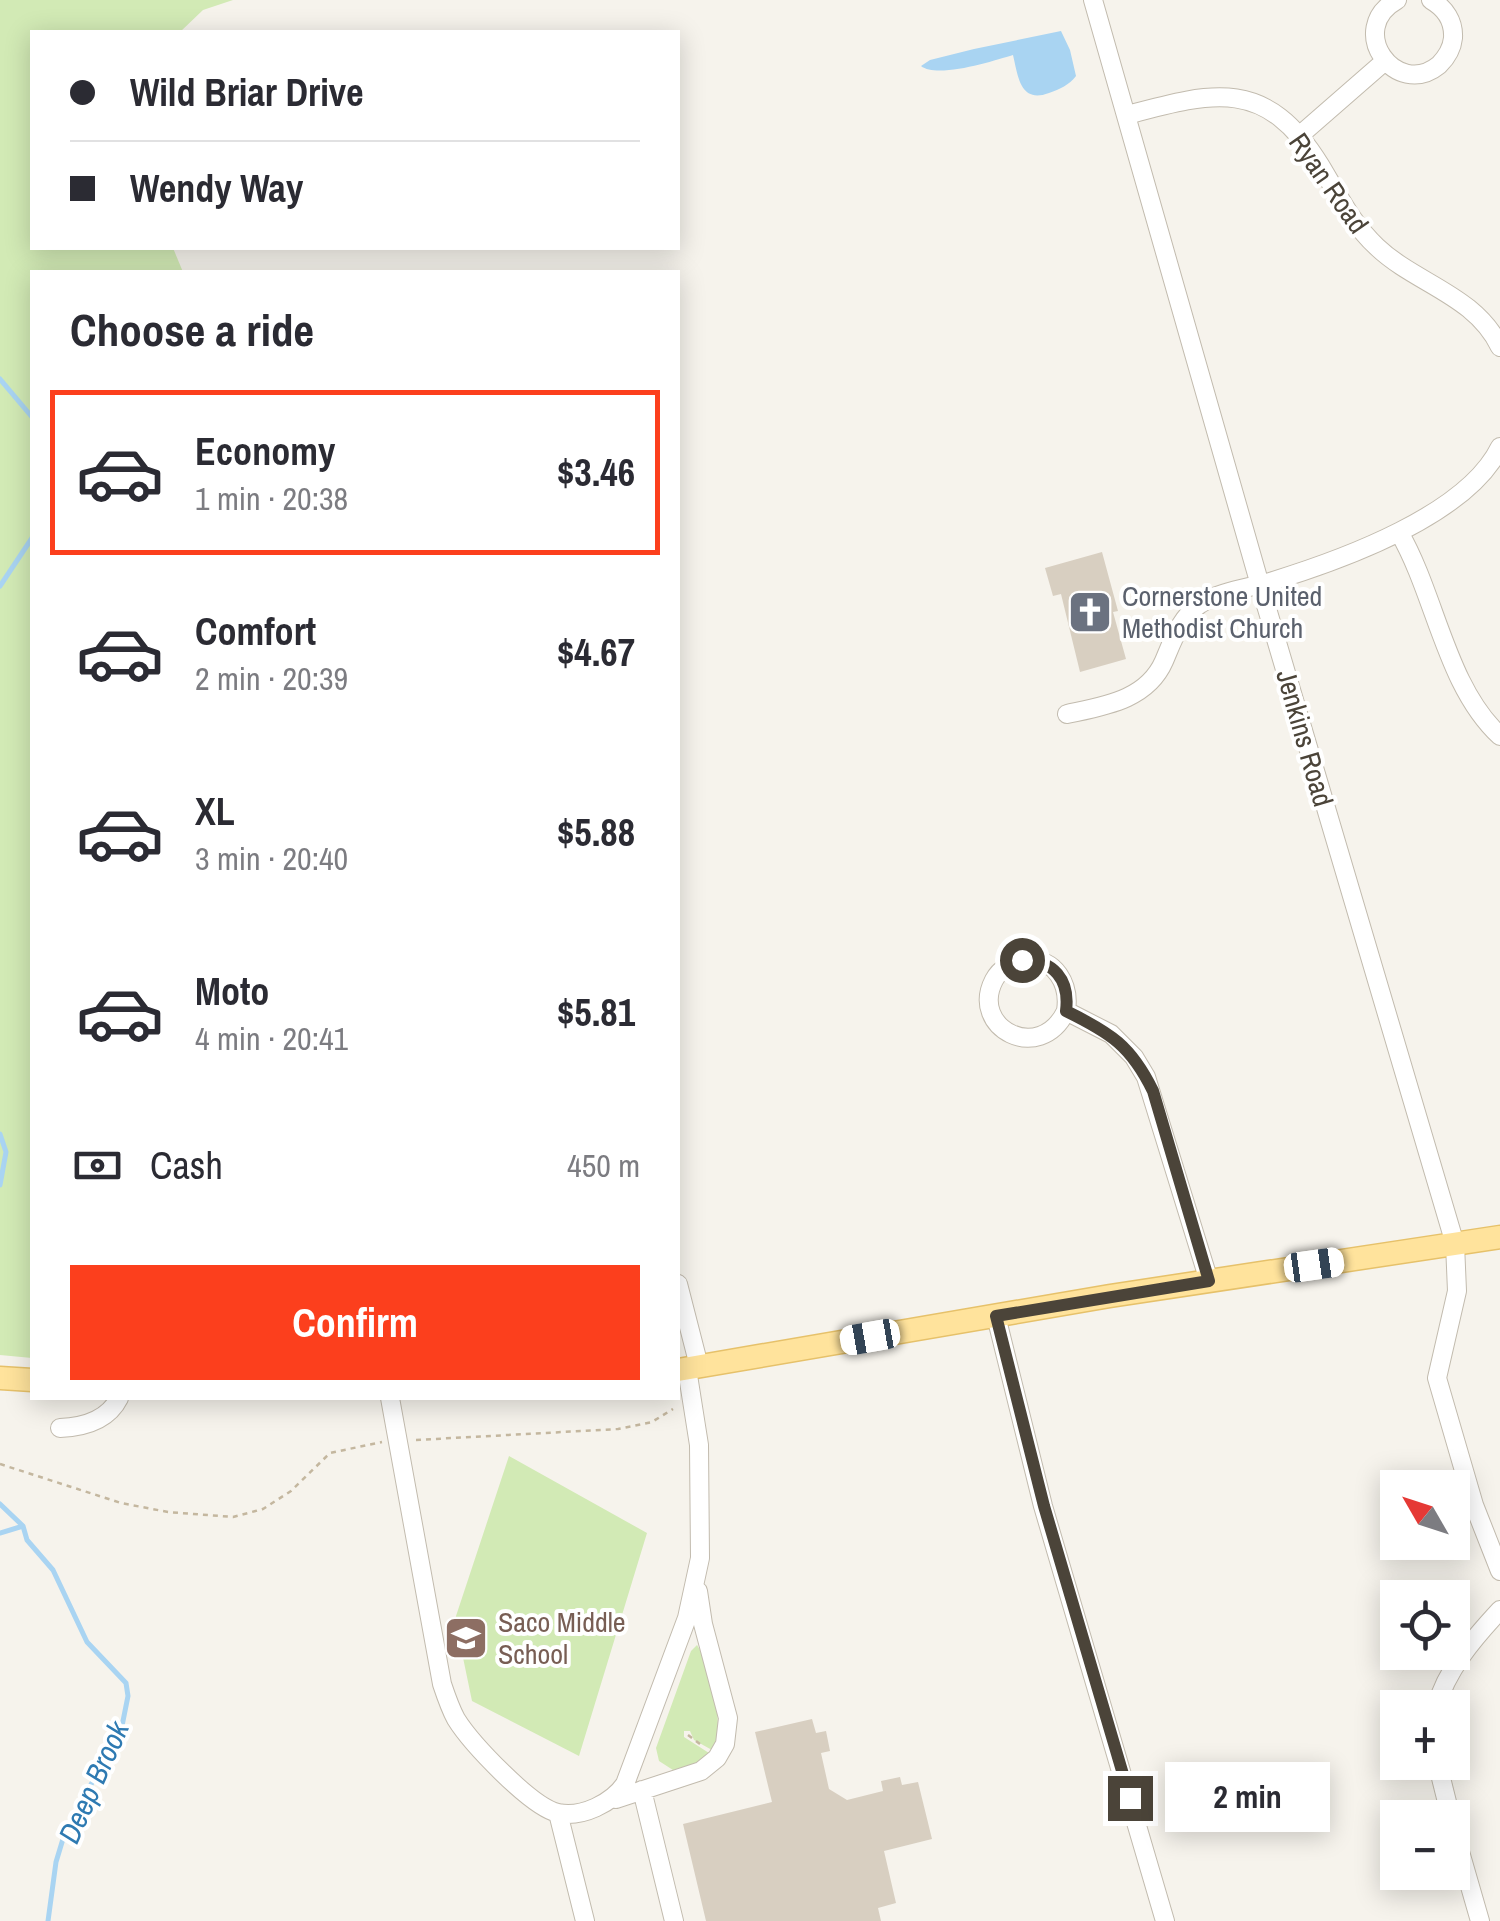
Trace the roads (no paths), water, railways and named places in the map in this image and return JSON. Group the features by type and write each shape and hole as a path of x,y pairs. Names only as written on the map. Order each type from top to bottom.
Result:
{"main road":[{"path":"688,1368 1209,1281 1500,1238"},
{"path":"0,1378 30,1380"}],"street":[{"name":"Jenkins Road","path":"1092,0 1455,1244 1458,1292 1437,1378 1474,1505 1500,1571"},
{"path":"1397,0 1381,14 1376,25 1378,50 1384,61 1407,74 1432,69 1450,50 1452,24 1446,12 1431,0"},
{"path":"1299,136 1384,61"},
{"name":"Ryan Road","path":"1127,115 1181,100 1219,96 1249,101 1267,109 1299,136 1366,236 1386,255 1471,309 1500,347"},
{"path":"1067,714 1114,703 1142,689 1156,674 1174,635 1193,610 1209,600 1356,554 1400,532 1463,490 1486,468 1500,447"},
{"path":"1400,532 1467,696 1500,736"},
{"path":"1035,960 1048,964 1066,984 1066,1011 1052,1032 1040,1037 1015,1037 995,1021 990,1009 992,984 1009,964 1035,960"},
{"path":"1066,1011 1111,1034 1134,1056 1146,1077 1209,1281"},
{"path":"615,1799 642,1742 697,1582 701,1476 680,1301"},
{"path":"996,1316 1044,1506 1166,1921"},
{"path":"60,1428 94,1421 118,1400"},
{"path":"390,1400 442,1684 450,1707 465,1732 492,1762 538,1802 558,1813 594,1808 701,1771 717,1758 727,1738 728,1718 703,1624 697,1582"},
{"path":"1443,1690 1459,1659 1500,1610"},
{"path":"642,1790 674,1921"},
{"path":"558,1813 585,1921"},
{"path":"1470,1885 1480,1921"}],"water":[{"path":"1061,31 1076,76 1049,93 1032,95 1026,91 1013,55 952,70 921,66 974,49"}],"waterway":[{"path":"0,379 30,415"},
{"path":"0,586 30,541"},
{"path":"0,1134 6,1152 0,1185"},
{"name":"Deep Brook","path":"0,1504 23,1526 27,1540 53,1570 87,1642 126,1683 128,1696 121,1731 66,1829 56,1862 48,1921"},
{"path":"0,1533 23,1526"}],"place":[{"name":"Cornerstone United Methodist Church","path":"1090,612"},
{"name":"Saco Middle School","path":"466,1638"}]}
